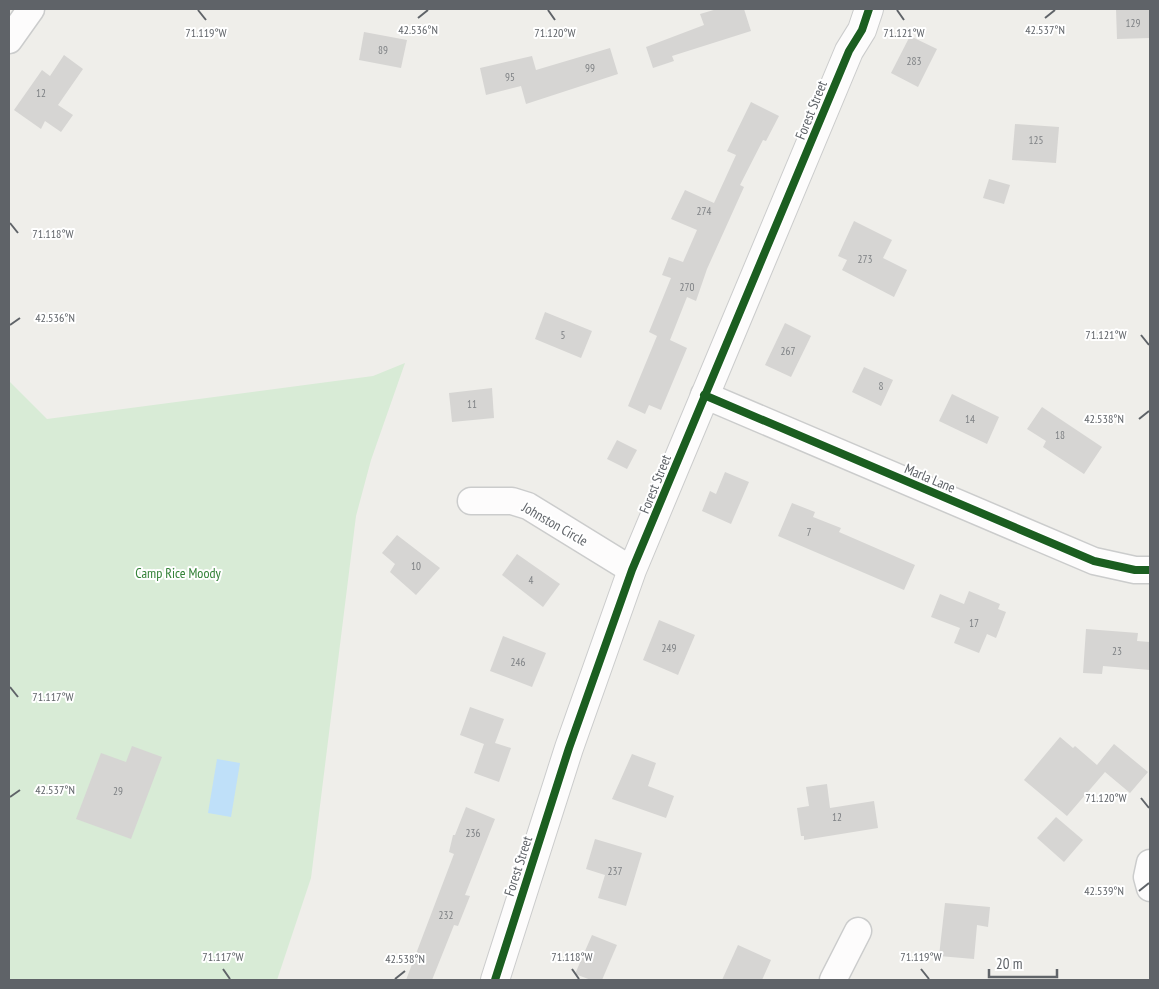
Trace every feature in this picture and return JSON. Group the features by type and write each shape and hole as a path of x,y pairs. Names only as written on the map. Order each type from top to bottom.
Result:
{"street":[{"path":"9,40 30,9"},
{"name":"Forest Street","path":"848,9 849,51"},
{"name":"Forest Street","path":"496,980 569,748 632,570 849,51 862,30 869,9"},
{"name":"Marla Lane","path":"704,395 1094,561 1135,570 1150,570"},
{"name":"Johnston Circle","path":"471,500 512,501 528,506 632,570"},
{"path":"1150,863 1147,877 1150,888"},
{"path":"833,980 858,931"}],"green space":[{"name":"Camp Rice Moody","path":"405,363 371,460 356,516 311,878 277,980 9,980 9,381 47,419 373,376"}],"water":[{"path":"217,759 240,763 231,817 208,813"}],"building":[{"path":"717,9 744,9 751,31 672,56 674,61 653,68 646,47 704,25 700,14"},
{"path":"1116,9 1150,9 1150,38 1117,39"},
{"path":"364,32 407,40 401,68 359,60"},
{"path":"910,36 937,49 918,87 891,73"},
{"path":"610,48 618,74 526,104 521,86 486,95 480,68 532,56 536,70"},
{"path":"64,55 83,69 58,105 73,115 61,132 45,121 41,129 14,110 42,70 50,76"},
{"path":"751,102 779,116 766,141 763,140 740,185 744,187 707,269 696,301 687,297 670,340 687,348 661,410 649,405 645,414 628,406 657,336 649,332 671,278 662,275 669,257 683,262 697,230 671,219 685,190 714,203 736,155 727,151"},
{"path":"1015,124 1059,127 1056,163 1012,160"},
{"path":"989,179 1010,185 1004,204 983,198"},
{"path":"854,221 892,240 883,258 907,270 894,297 842,270 847,260 838,256"},
{"path":"545,312 592,331 581,358 535,339"},
{"path":"785,323 811,336 791,377 765,365"},
{"path":"864,367 893,380 881,406 852,392"},
{"path":"492,388 494,418 452,422 449,393"},
{"path":"952,394 999,417 987,444 939,421"},
{"path":"1042,407 1102,447 1084,474 1043,447 1046,441 1027,429"},
{"path":"617,440 637,450 627,469 607,459"},
{"path":"725,472 749,482 731,524 702,511 710,491 716,494"},
{"path":"792,503 815,512 813,517 841,528 839,532 915,565 904,590 778,536"},
{"path":"397,535 440,568 416,595 390,572 395,564 382,553"},
{"path":"517,554 560,584 543,607 502,575"},
{"path":"969,591 1000,604 998,609 1006,612 996,638 987,634 979,653 954,643 960,628 931,617 940,594 964,604"},
{"path":"659,620 695,635 678,675 643,660"},
{"path":"1086,629 1138,633 1137,641 1150,642 1150,670 1103,666 1102,674 1083,673"},
{"path":"503,636 546,653 532,687 490,671"},
{"path":"470,707 504,719 495,743 511,748 499,782 474,773 484,744 460,735"},
{"path":"1060,737 1073,748 1075,746 1097,765 1114,744 1148,772 1130,793 1105,772 1067,816 1024,780"},
{"path":"132,746 162,757 131,839 76,819 101,753 126,762"},
{"path":"632,754 656,763 648,786 674,796 666,818 612,799"},
{"path":"827,784 830,808 874,801 878,828 804,840 804,836 801,836 797,808 809,806 806,787"},
{"path":"466,807 495,819 465,895 470,896 458,926 454,925 432,980 406,980 454,854 449,852 453,835 455,835"},
{"path":"1056,817 1083,840 1064,862 1037,838"},
{"path":"595,839 642,853 626,906 598,898 605,875 586,869"},
{"path":"945,903 990,907 988,927 977,925 974,959 939,956"},
{"path":"592,935 617,945 602,980 591,980 575,974"},
{"path":"738,945 771,960 762,980 722,980"}],"cycle path":[{"path":"495,980 569,748 632,570 849,51 862,30 869,9"},
{"path":"704,395 1094,561 1135,570 1150,570"}]}
